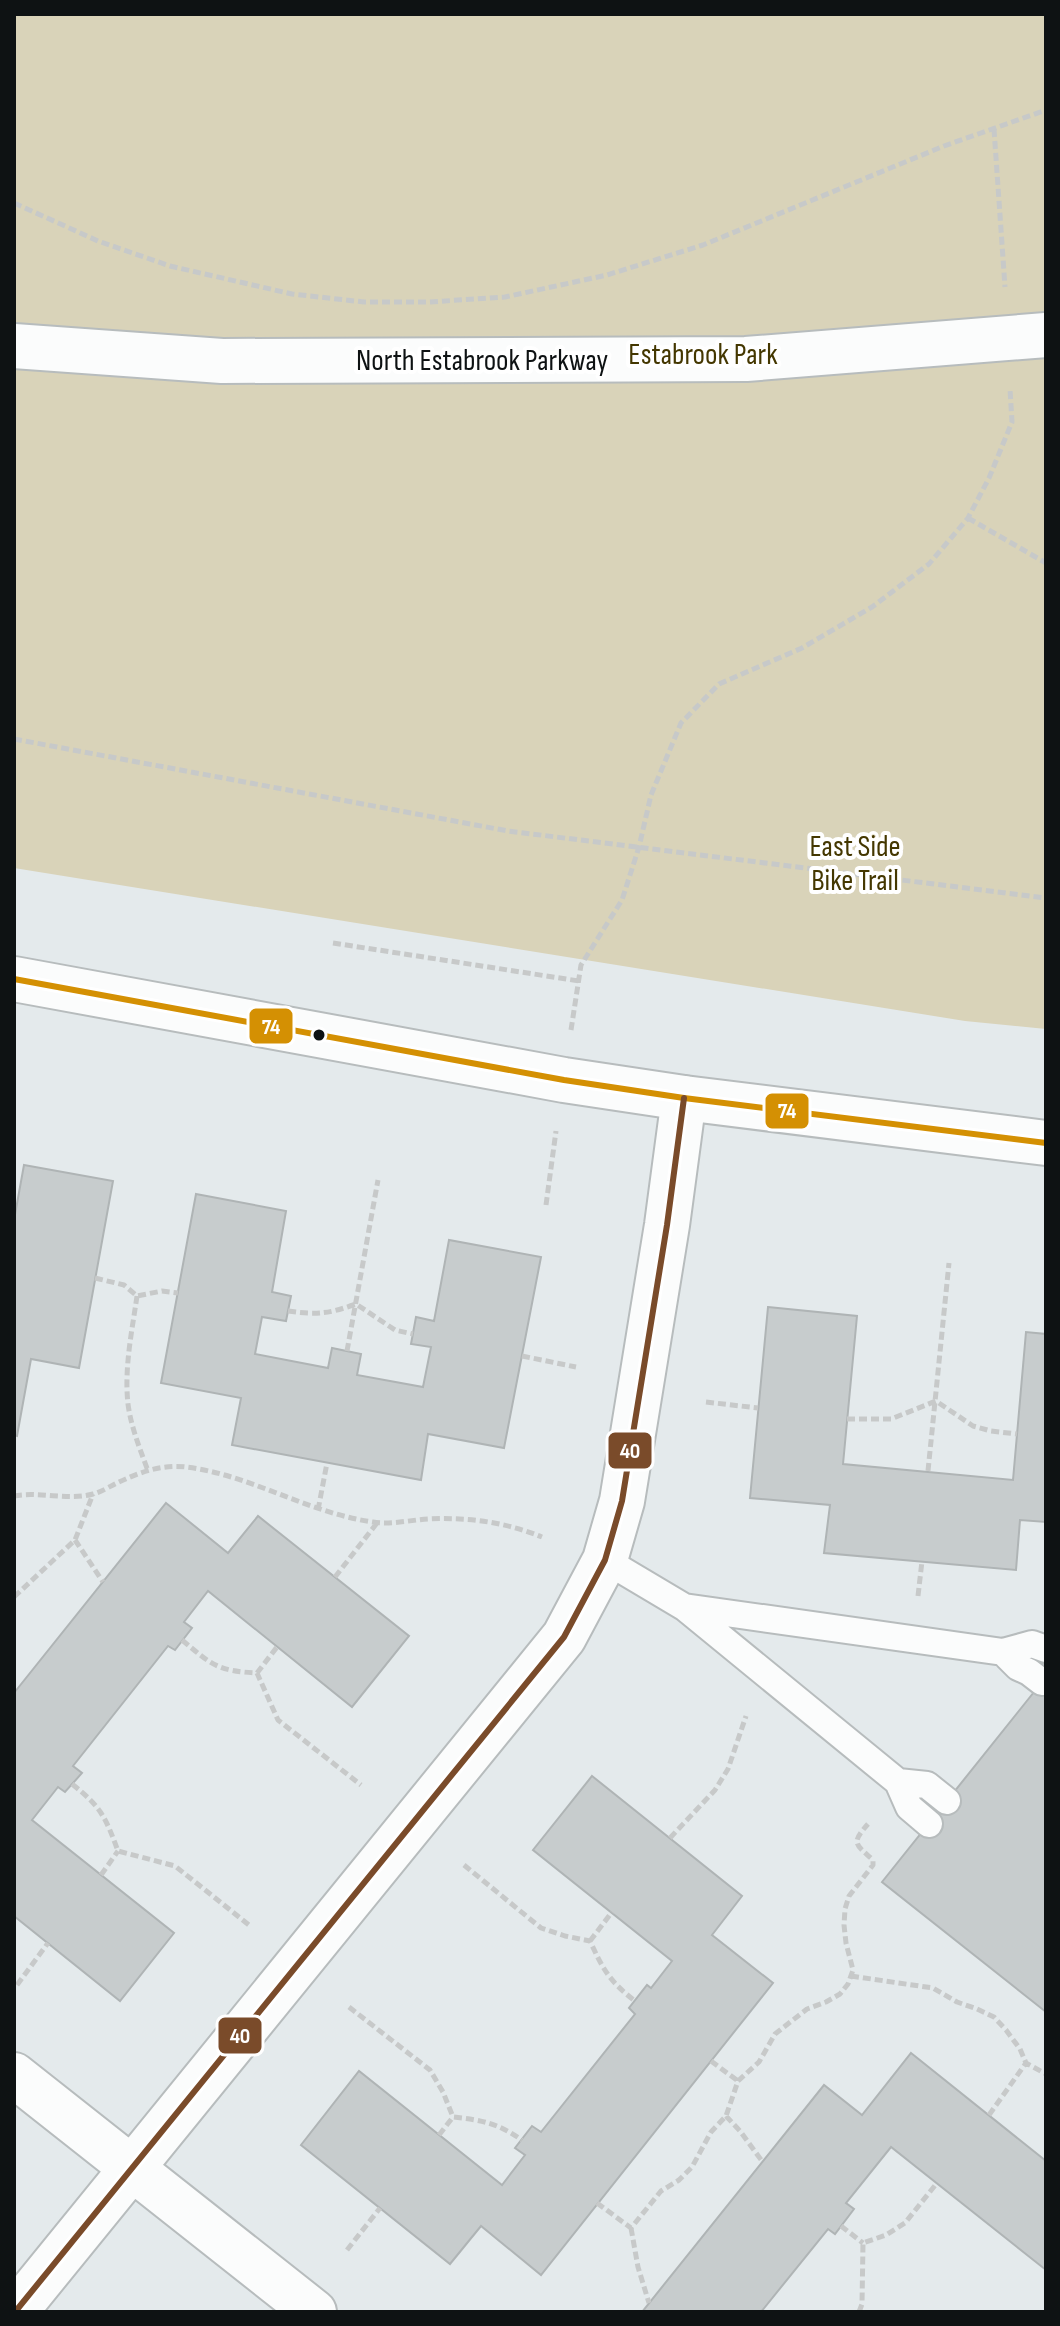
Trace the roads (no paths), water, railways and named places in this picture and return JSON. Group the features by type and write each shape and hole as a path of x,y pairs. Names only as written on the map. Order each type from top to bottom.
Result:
{"street":[{"name":"North Estabrook Parkway","path":"14,346 222,361 746,359 1027,337"},
{"path":"14,979 548,1077 684,1098 1046,1143"},
{"path":"15,2312 564,1637 605,1560 622,1501 667,1225 684,1098"},
{"path":"14,2075 314,2312"}],"lane":[{"path":"605,1560 684,1607 898,1782 909,1807 929,1824"},
{"path":"684,1607 1003,1652 1032,1644 1046,1649"},
{"path":"1003,1652 1018,1667 1042,1682"},
{"path":"898,1782 927,1785 947,1801"}],"park label":[{"name":"Estabrook Park","path":"703,354"},
{"name":"East Side Bike Trail","path":"855,863"}]}
